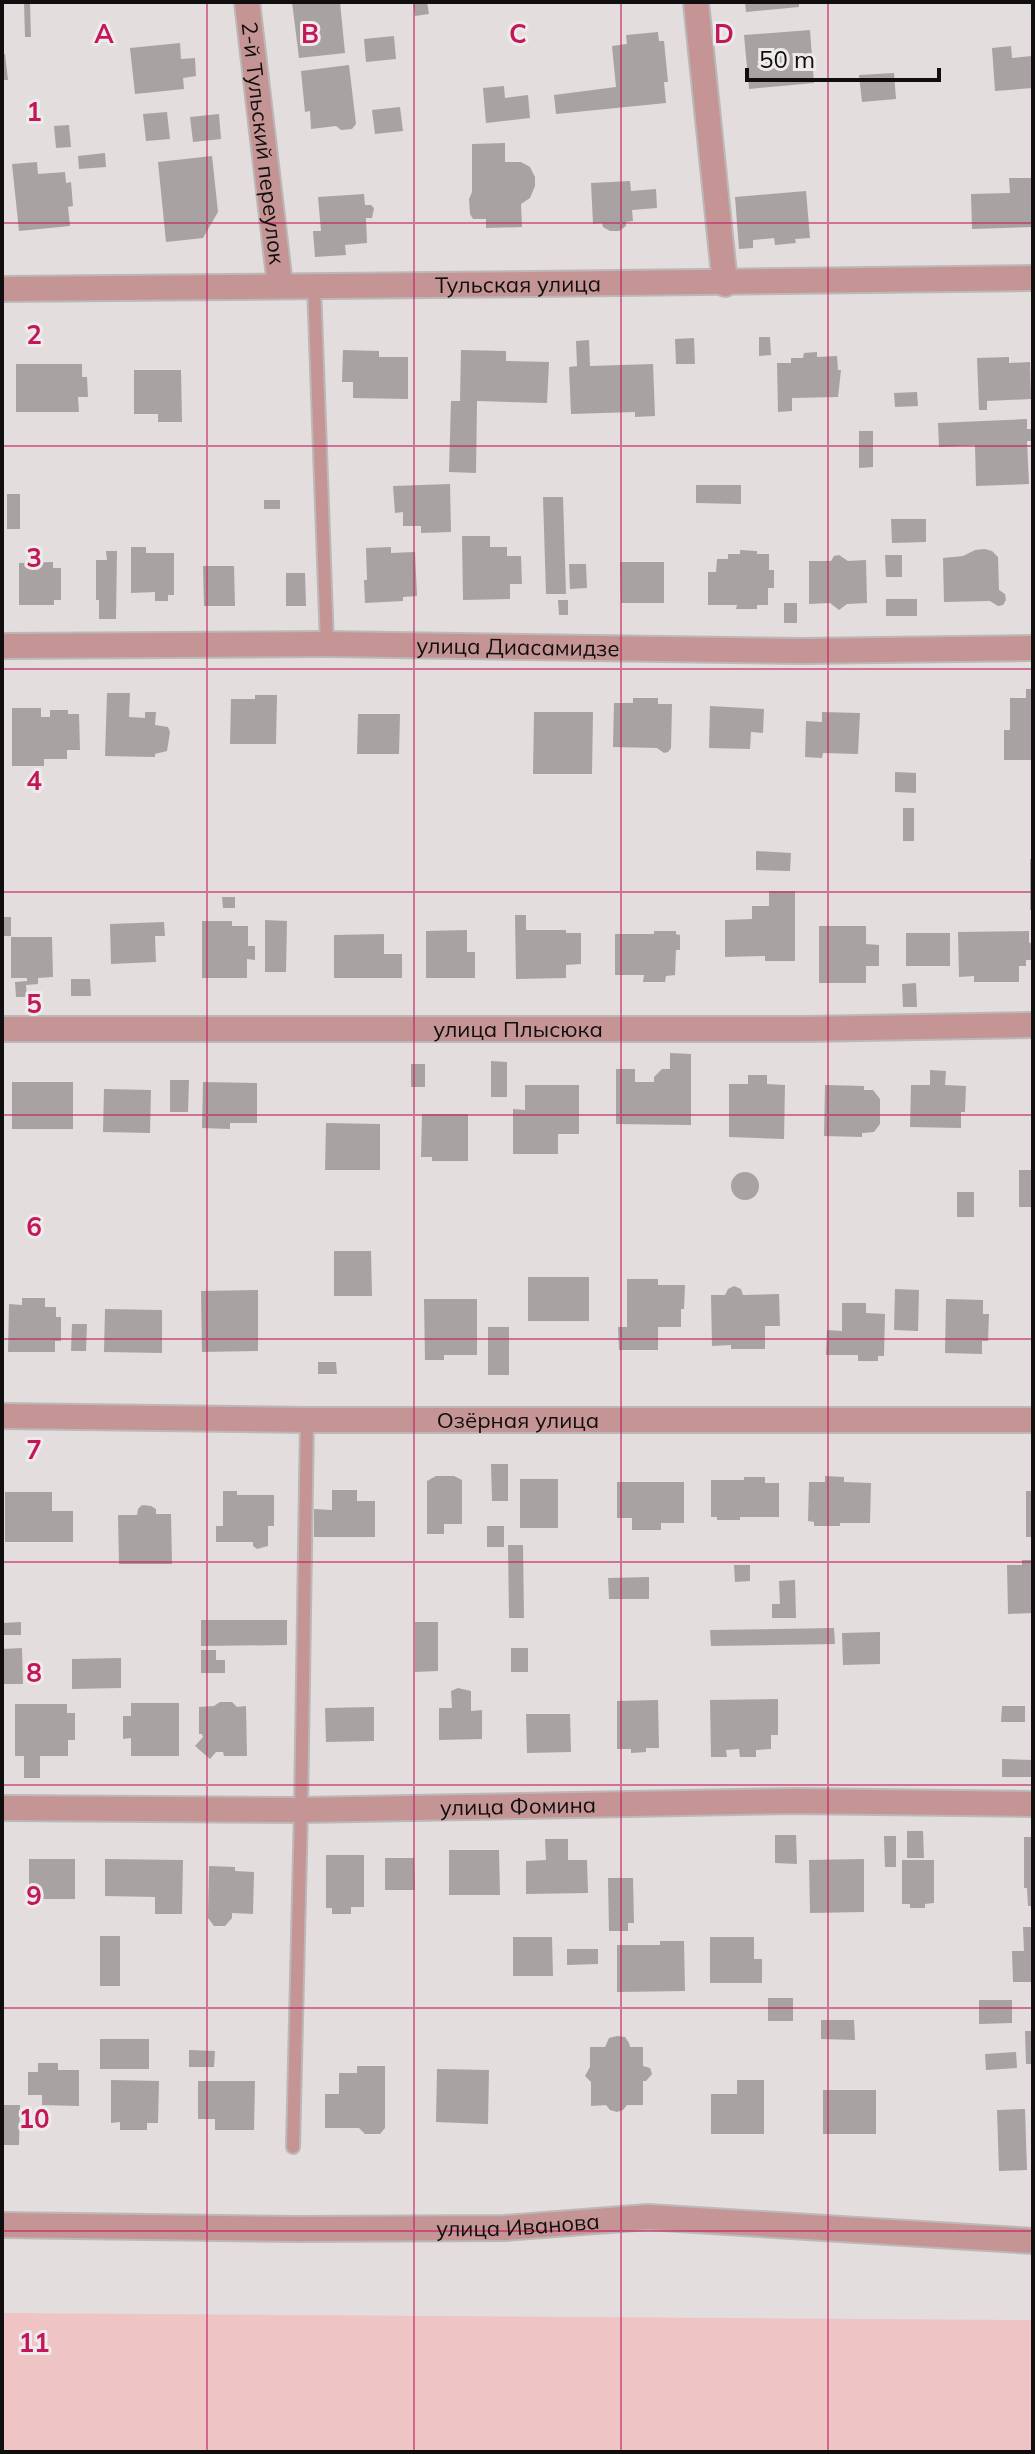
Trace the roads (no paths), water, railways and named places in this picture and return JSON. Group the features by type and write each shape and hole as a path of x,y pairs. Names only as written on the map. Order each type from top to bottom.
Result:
{"street":[{"name":"2-й Тульский переулок","path":"247,2 280,285"},
{"path":"696,2 725,284"},
{"name":"Тульская улица","path":"2,289 725,284 1033,278"},
{"name":"улица Диасамидзе","path":"2,646 327,644 802,651 1033,648"},
{"name":"улица Плысюка","path":"2,1029 805,1029 1033,1025"},
{"name":"Озёрная улица","path":"2,1416 307,1420 1033,1420"},
{"name":"улица Фомина","path":"2,1808 301,1810 794,1801 1033,1804"},
{"name":"улица Иванова","path":"2,2225 505,2228 648,2217 1033,2241"}],"lane":[{"path":"314,285 327,644"},
{"path":"293,2147 307,1420"}]}
